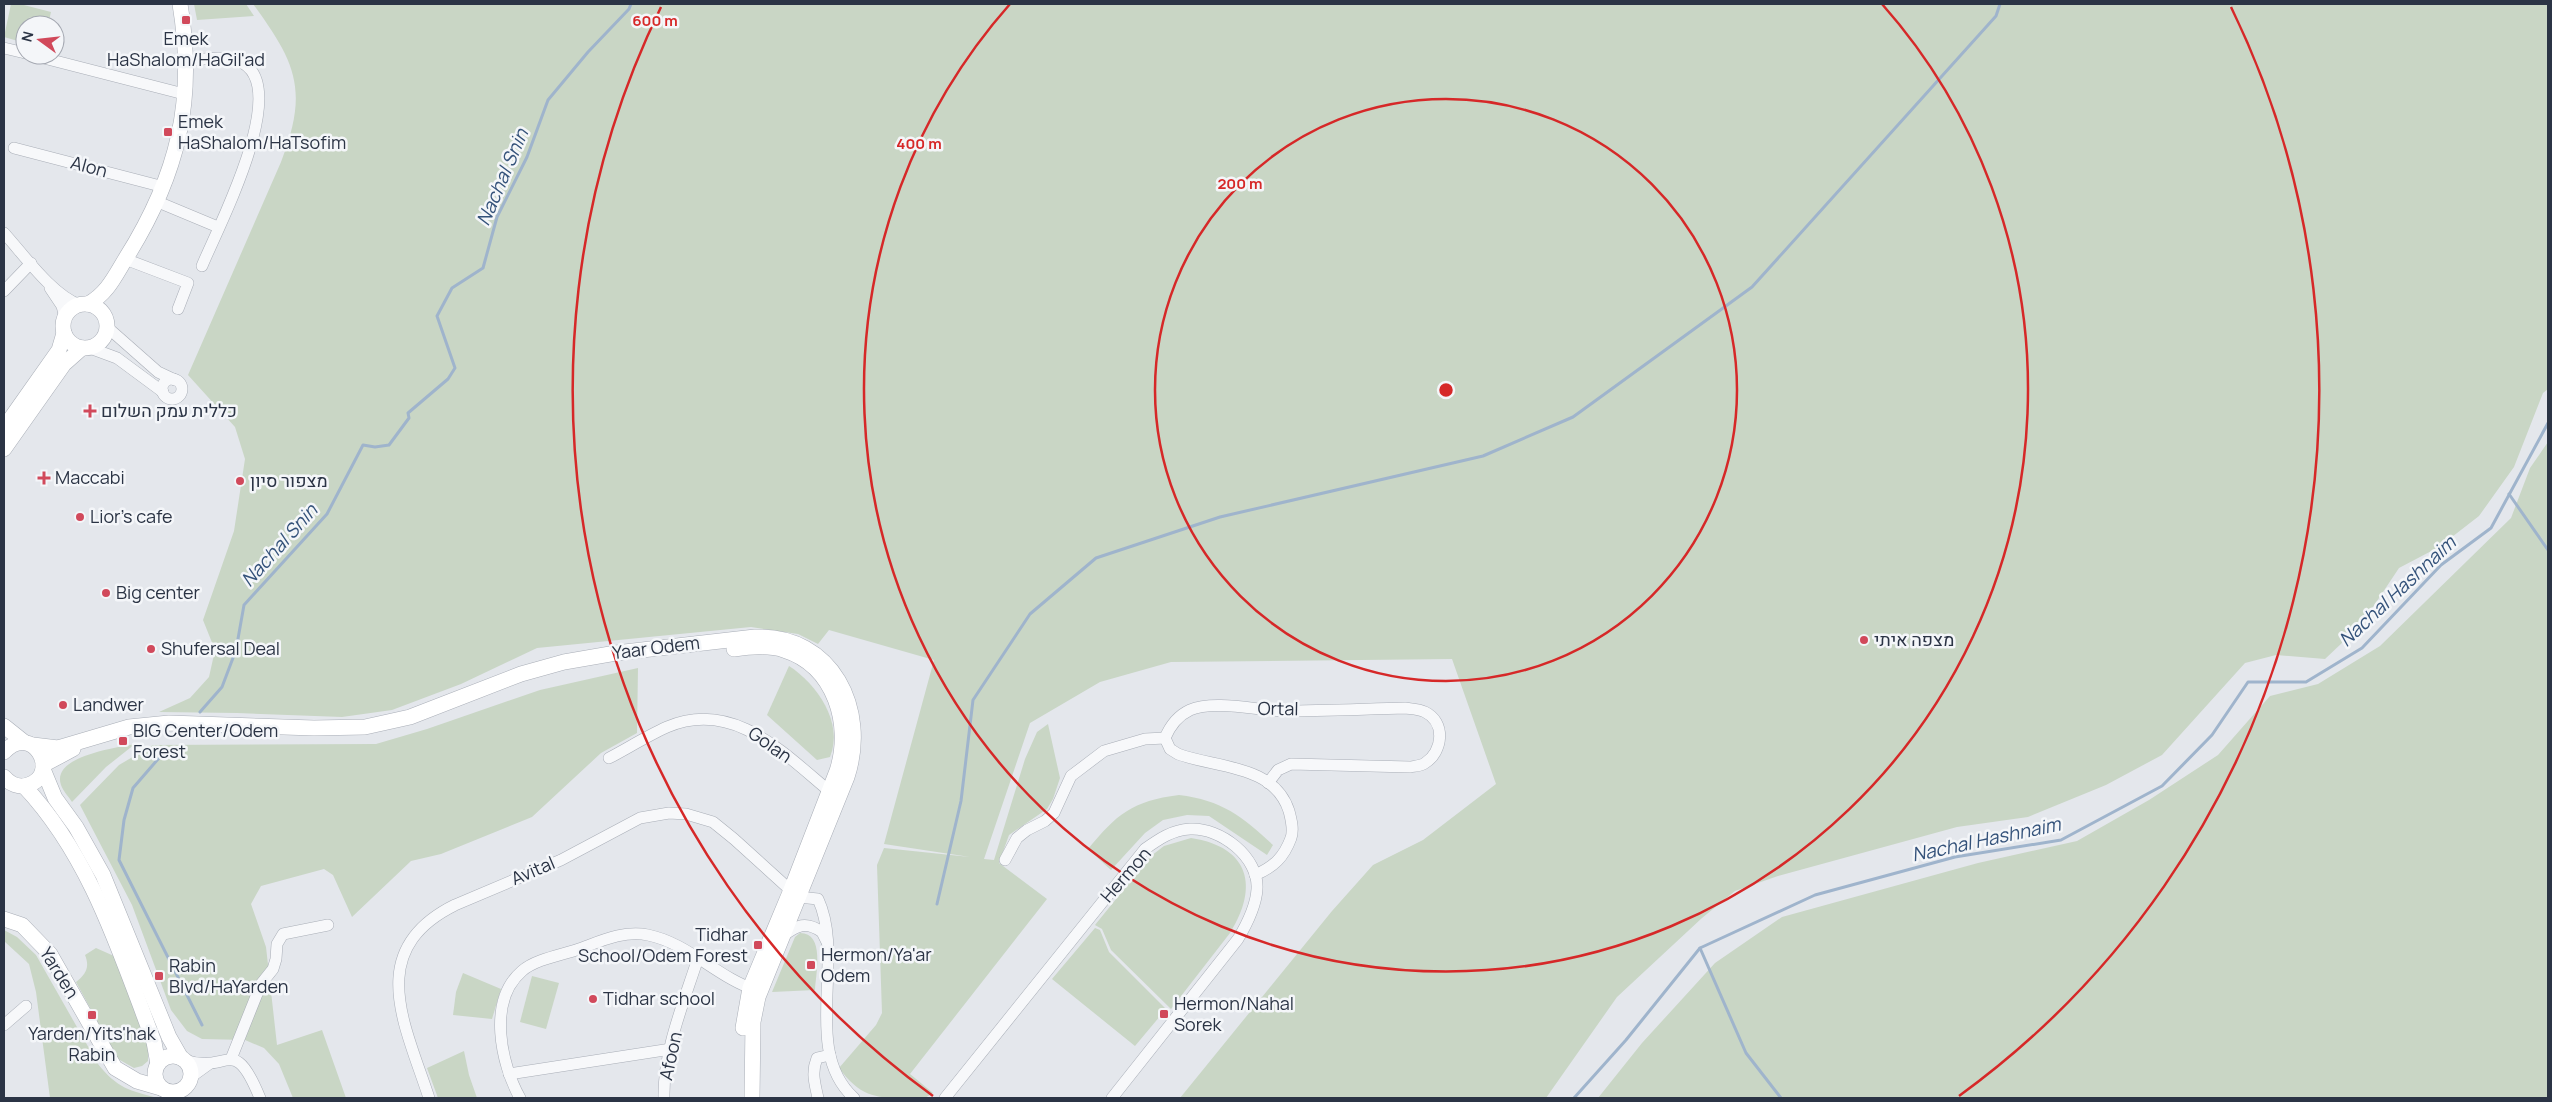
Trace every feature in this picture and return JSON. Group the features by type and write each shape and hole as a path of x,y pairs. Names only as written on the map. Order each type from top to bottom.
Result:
{"street":[{"path":"4,428 58,350 64,326 74,307 84,305 108,288 158,202 176,148 184,94 185,62 180,4"},
{"path":"185,62 225,58 239,61 249,68 257,83 260,104 251,150 202,266"},
{"path":"65,63 184,94"},
{"name":"Alon","path":"14,148 164,187"},
{"path":"158,202 218,227"},
{"path":"4,233 34,267 68,299 100,310 106,321 158,372 175,380 181,388 179,396 170,399 117,358 71,343 64,326 62,306 34,267"},
{"path":"125,259 188,283 178,309"},
{"path":"4,290 34,267"},
{"path":"4,449 64,364 86,348 102,340 106,321 108,288"},
{"path":"163,392 166,382 175,380"},
{"name":"Yaar Odem","path":"28,744 58,748 129,727 169,723 314,728 365,727 410,717 521,674 564,662 616,653 765,636 787,640 809,650 828,666 841,684 851,710 855,736 852,762 834,795 755,989 752,1098"},
{"name":"Yaar Odem","path":"11,783 35,781 43,767 72,750 130,731 192,728 314,734 367,733 414,723 509,686 589,665 765,647 785,650 806,660 821,674 833,694 841,718 843,743 834,795"},
{"name":"Ortal","path":"1165,738 1170,726 1177,719 1190,710 1206,706 1281,711 1406,708 1425,712 1434,720 1440,733 1440,745 1424,764 1410,767 1291,764 1278,770 1268,783"},
{"name":"Golan","path":"609,758 667,727 692,720 717,719 754,732 834,795"},
{"path":"4,726 39,750 43,767 55,798 76,827 102,875 169,1037 182,1059 188,1065 195,1098"},
{"path":"1005,860 1017,838 1026,830 1045,821 1054,813 1071,776 1104,751 1145,738 1165,738 1170,749 1178,754 1238,768 1268,783 1286,803 1292,833 1280,860 1271,869 1256,876 1257,889 1253,906 1238,939 1112,1098"},
{"path":"4,752 9,746 28,744"},
{"path":"11,783 64,835 89,881 154,1042 157,1065 155,1077 168,1093 178,1092 194,1073 213,1062"},
{"name":"Avital","path":"429,1098 402,1016 398,989 402,957 410,940 439,913 561,860 640,818 669,813 700,817 723,829 794,894"},
{"name":"Hermon","path":"945,1098 1145,849 1160,838 1191,829 1220,836 1237,848 1249,862 1256,876"},
{"path":"794,894 818,899 827,927 828,1036 830,1055 833,1071 838,1081 854,1098"},
{"name":"Yaar Odem","path":"755,989 783,936 794,894"},
{"name":"Yarden","path":"4,919 22,925 50,954 116,1068 137,1081 168,1093"},
{"path":"783,936 796,926 805,924 822,932 828,944"},
{"path":"231,1059 261,984 274,964 279,938 283,934 328,925"},
{"path":"520,1098 509,1074 502,1049 501,1015 506,996 522,970 626,934 650,935 755,989"},
{"name":"Afoon","path":"664,1098 666,1071 671,1049 698,958"},
{"path":"4,1025 26,1006"},
{"path":"509,1074 671,1049"},
{"path":"818,1098 813,1078 814,1066 817,1058 830,1055"},
{"path":"116,1068 139,1076 146,1074 165,1058 172,1056 197,1063 231,1059 240,1063 246,1069 260,1098"}],"green space":[{"path":"11,4 20,4 51,12 50,15 15,15 15,40 4,37"},
{"path":"194,4 246,4 254,16 197,20"},
{"path":"253,4 2548,4 2548,389 2543,393 2514,467 2479,516 2439,547 2399,568 2361,625 2325,659 2276,655 2245,663 2162,755 2106,785 2028,817 1957,827 1778,876 1735,891 1702,918 1617,997 1546,1098 1180,1098 1332,911 1373,865 1423,840 1496,784 1452,659 1171,662 1100,682 1030,723 984,859 994,860 1025,759 1037,732 1048,724 1060,778 1053,799 1047,809 1009,835 999,863 1047,899 910,1074 933,1093 925,1098 875,1096 857,1087 839,1068 876,1025 882,1013 877,865 884,848 970,857 884,844 934,660 829,630 818,644 798,634 751,627 537,648 461,684 392,710 342,717 159,712 190,698 209,677 215,650 203,620 234,531 245,459 235,427 188,375 281,162 290,137 294,115 296,96 294,78 288,61 268,25"},
{"path":"2548,442 2548,1098 1598,1098 1642,1043 1715,963 1782,917 1978,863 2077,841 2149,800 2218,755 2270,696 2318,684 2380,646 2511,518 2530,468"},
{"path":"789,666 809,683 818,694 831,718 833,744 830,757 817,760 767,715"},
{"path":"638,668 637,733 601,753 532,817 441,854 411,861 352,917 333,875 324,869 261,886 251,904 266,947 277,1045 322,1030 346,1098 293,1098 279,1064 264,1048 245,1040 202,1039 187,1031 171,1010 132,905 80,805 119,765 153,745 376,744 427,729 540,690"},
{"path":"135,744 106,767 72,802 61,785 61,775 66,767 75,760 87,755"},
{"path":"1179,795 1208,801 1231,811 1252,826 1273,845 1267,855 1209,816 1187,815 1163,820 1145,833 1111,870 1088,849 1117,818 1137,805"},
{"path":"1191,838 1211,843 1226,850 1237,860 1244,872 1246,885 1239,916 1230,933 1171,1009 1111,950 1102,929 1095,925 1151,856 1164,846"},
{"path":"1095,928 1100,930 1109,952 1166,1009 1135,1046 1052,979"},
{"path":"4,930 17,937 36,955 98,1064 105,1072 125,1087 158,1098 50,1098 36,992 29,964 4,941"},
{"path":"800,933 808,935 816,947 815,990 772,992 795,937"},
{"path":"96,948 114,956 148,1047 148,1061 142,1066 134,1068 118,1059 76,982 87,967 85,955"},
{"path":"463,973 501,989 492,1019 453,1015 456,992"},
{"path":"532,976 559,983 546,1029 520,1022"},
{"path":"464,1051 469,1075 477,1098 438,1098 427,1068"}],"waterway":[{"name":"Nachal Snin","path":"200,712 222,687 236,650 244,605 327,514 363,445 375,447 389,445 409,418 408,413 448,379 455,368 437,316 452,288 483,268 497,217 527,157 548,100 588,52 629,9 631,4"},
{"path":"937,904 961,801 973,700 1030,614 1096,558 1220,517 1483,456 1573,417 1752,287 1996,16 2000,4"},
{"name":"Nachal Hashnaim","path":"1574,1098 1626,1040 1700,948 1815,895 1955,857 2061,840 2162,786 2212,735 2248,682 2306,682 2362,648 2441,565 2491,528 2548,423"},
{"path":"2509,494 2548,550"},
{"name":"Nachal Snin","path":"165,751 133,788 124,820 119,860 202,1025"},
{"path":"1700,948 1746,1053 1781,1098"}],"place":[{"name":"Emek HaShalom/HaGil'ad","path":"186,20"},
{"name":"Emek HaShalom/HaTsofim","path":"168,132"},
{"name":"כללית עמק השלום","path":"90,411"},
{"name":"Maccabi","path":"44,478"},
{"name":"מצפור סיון","path":"240,481"},
{"name":"Lior's cafe","path":"80,517"},
{"name":"Big center","path":"106,593"},
{"name":"מצפה איתי","path":"1864,640"},
{"name":"Shufersal Deal","path":"151,649"},
{"name":"Landwer","path":"63,705"},
{"name":"BIG Center/Odem Forest","path":"123,741"},
{"name":"Tidhar School/Odem Forest","path":"758,945"},
{"name":"Hermon/Ya'ar Odem","path":"811,965"},
{"name":"Rabin Blvd/HaYarden","path":"159,976"},
{"name":"Tidhar school","path":"593,999"},
{"name":"Hermon/Nahal Sorek","path":"1164,1014"},
{"name":"Yarden/Yits'hak Rabin","path":"92,1015"}]}
